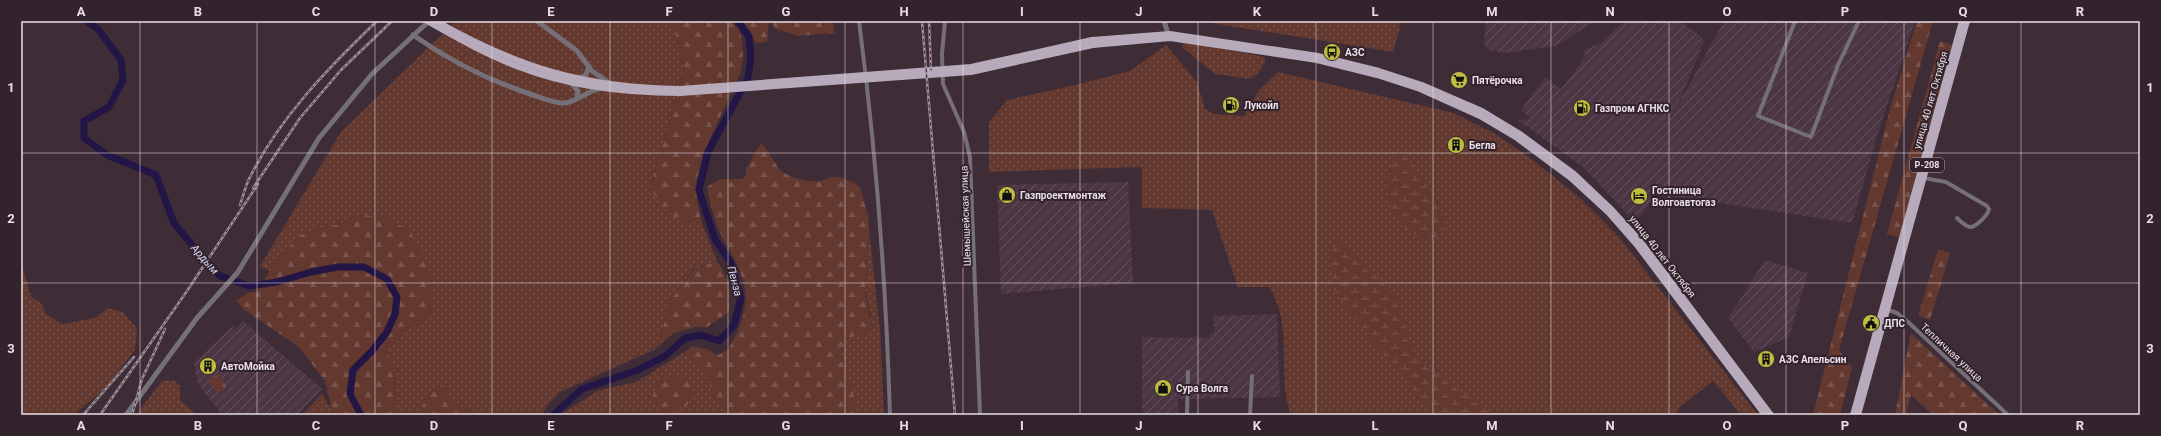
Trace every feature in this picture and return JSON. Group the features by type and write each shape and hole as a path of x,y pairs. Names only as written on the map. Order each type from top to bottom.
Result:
{"main road":[{"path":"428,21 521,63 572,80 602,88 650,93 984,70 1093,45 1169,36 1195,36 1318,56 1407,82"},
{"path":"436,21 452,33"},
{"name":"улица 40 лет Октября","path":"1921,177 1962,21"},
{"name":"улица 40 лет Октября","path":"1853,415 1967,21"},
{"path":"572,80 650,88 701,89"},
{"name":"улица 40 лет Октября","path":"1407,82 1454,103 1495,124 1561,170 1594,198 1637,245 1765,415"},
{"name":"улица 40 лет Октября","path":"1407,82 1469,105 1498,120 1542,150 1584,183 1641,242 1771,415"},
{"name":"улица 40 лет Октября","path":"1858,415 1884,309"}],"street":[{"path":"126,415 197,318 238,272 319,138 372,74 428,21"},
{"path":"537,21 577,51 601,79 612,84"},
{"path":"859,21 875,162 888,349 890,415"},
{"name":"Шемышейская улица","path":"945,21 942,54 943,84 964,132 970,157 980,415"},
{"path":"1164,21 1169,36"},
{"path":"1795,21 1758,116 1811,137 1838,65 1859,21"},
{"path":"413,35 444,56 495,81 549,100 570,103 588,92 602,88"},
{"path":"577,98 578,91 572,80 582,78 586,75 589,66"},
{"path":"1921,177 1946,182 1989,208 1988,214 1973,226 1968,226 1957,218"},
{"name":"Тепличная улица","path":"1884,309 1897,313 1908,322 2008,415"},
{"path":"1187,415 1188,372"},
{"path":"1250,415 1252,376"}],"shaded area":[{"path":"1486,21 1595,21 1556,46 1504,53 1486,49 1484,39"},
{"path":"1626,21 1680,21 1699,35 1704,41 1677,107 1724,21 1915,21 1877,136 1852,223 1658,194 1635,222 1583,167 1518,120 1531,119 1521,110 1545,77 1561,89 1585,55 1584,50 1604,41 1616,28"},
{"name":"Газпроектмонтаж","path":"1128,182 1133,283 1001,294 997,185"},
{"path":"1765,260 1808,273 1789,337 1754,352 1728,318"},
{"path":"1277,314 1280,397 1178,399 1178,415 1142,415 1142,337 1209,338 1209,334 1214,333 1213,316"},
{"path":"243,321 322,389 297,415 222,415 198,384 194,363 232,326 235,329"}],"green space":[{"path":"456,21 673,21 684,70 650,189 681,222 701,221 717,261 693,269 670,301 660,339 654,350 560,392 548,404 542,415 484,415 450,402 446,388 429,392 418,415 401,415 394,401 395,373 386,349 431,311 431,281 357,215 338,224 299,235 270,271 260,266 341,132"},
{"path":"673,21 729,21 739,29 742,39 743,58 740,74 703,154 695,187 701,221 681,222 667,211 650,189 684,70"},
{"path":"740,21 769,21 767,42 756,43 750,31"},
{"path":"772,21 833,21 835,33 798,36 774,28"},
{"path":"1199,21 1402,21 1393,52"},
{"path":"1917,21 1933,21 1839,350 1852,368 1840,415 1813,415 1890,109"},
{"path":"1940,41 1952,45 1899,237 1887,234"},
{"path":"1184,42 1261,56 1265,58 1265,62 1258,74 1249,79 1215,74 1182,47"},
{"path":"1166,45 1197,82 1205,109 1214,114 1244,116 1259,90 1278,72 1454,113 1495,134 1533,160 1580,198 1619,237 1758,415 1741,415 1713,381 1680,407 1676,415 1291,415 1285,390 1282,326 1277,303 1270,287 1238,287 1212,210 1142,208 1142,167 989,172 989,122 1007,100 1130,71"},
{"path":"761,143 778,167 790,176 811,181 838,177 850,181 860,187 868,215 870,238 866,256 868,277 865,288 872,332 857,335 846,340 842,352 842,359 855,400 855,415 730,415 712,394 710,382 700,368 683,353 692,346 707,349 717,355 728,350 740,325 745,305 742,277 739,268 716,223 707,189 708,186 721,179 741,179 746,176 746,169"},
{"path":"1400,151 1419,172 1442,211 1444,231 1435,238 1420,238 1405,229 1391,213 1389,195 1390,168"},
{"path":"357,215 383,216 410,231 420,249 431,281 431,311 386,349 395,373 394,401 401,415 335,415 331,407 325,381 299,347 246,311 236,301 247,293 257,291 270,271 299,235 338,224"},
{"path":"870,238 880,330 884,415 855,415 855,400 842,355 846,340 857,335 871,317 865,288 868,277 866,256"},
{"path":"1338,241 1368,267 1397,298 1414,357 1493,415 1441,415 1430,408 1379,350 1332,287 1330,255"},
{"path":"1938,249 1950,253 1930,320 1918,316"},
{"path":"717,261 727,279 729,312 707,327 696,327 674,333 654,350 660,339 670,301 694,269"},
{"path":"21,262 31,297 41,303 46,314 62,324 95,318 108,308 123,312 137,329 135,349 110,384 74,415 21,415"},
{"path":"1911,333 1999,415 1933,415 1911,395 1906,415 1895,415"},
{"path":"683,353 700,368 710,382 712,394 730,415 560,415 599,390 636,382"},
{"path":"220,374 226,387 224,391 217,392 207,380"},
{"path":"668,377 684,377 693,384 692,400 681,409 671,413 662,410 652,399 656,384"},
{"path":"174,380 180,386 180,400 197,415 136,415 162,381"},
{"path":"446,388 451,402 484,415 418,415 429,392"},
{"path":"322,394 335,415 302,415"}],"waterway":[{"name":"Ардым","path":"87,21 98,29 121,60 123,80 109,107 84,121 84,138 107,155 156,175 174,223 205,261 220,276 249,286 277,282 311,272 338,267 364,267 387,279 397,297 395,314 387,332 372,351 353,370 350,394 361,415"},
{"name":"Пенза","path":"553,415 582,389 638,370 665,356 685,338 701,335 719,341 734,325 741,298 731,263 715,239 699,190 708,152 748,78 751,57 749,37 738,21"}],"railway":[{"path":"240,205 248,182 275,135 306,95 377,21"},
{"path":"253,188 300,118 341,70 392,21"},
{"path":"922,21 955,415"},
{"path":"929,21 931,70"},
{"path":"100,415 187,291 258,184"},
{"path":"132,415 142,379 165,329"},
{"path":"83,415 134,357"}],"place":[{"name":"АЗС","path":"1332,52"},
{"name":"Пятёрочка","path":"1459,80"},
{"name":"Лукойл","path":"1231,105"},
{"name":"Газпром АГНКС","path":"1582,108"},
{"name":"Бегла","path":"1456,145"},
{"name":"Газпроектмонтаж","path":"1007,195"},
{"name":"Гостиница Волгоавтогаз","path":"1639,196"},
{"name":"ДПС","path":"1871,323"},
{"name":"АЗС Апельсин","path":"1766,359"},
{"name":"АвтоМойка","path":"208,366"},
{"name":"Сура Волга","path":"1163,388"}]}
